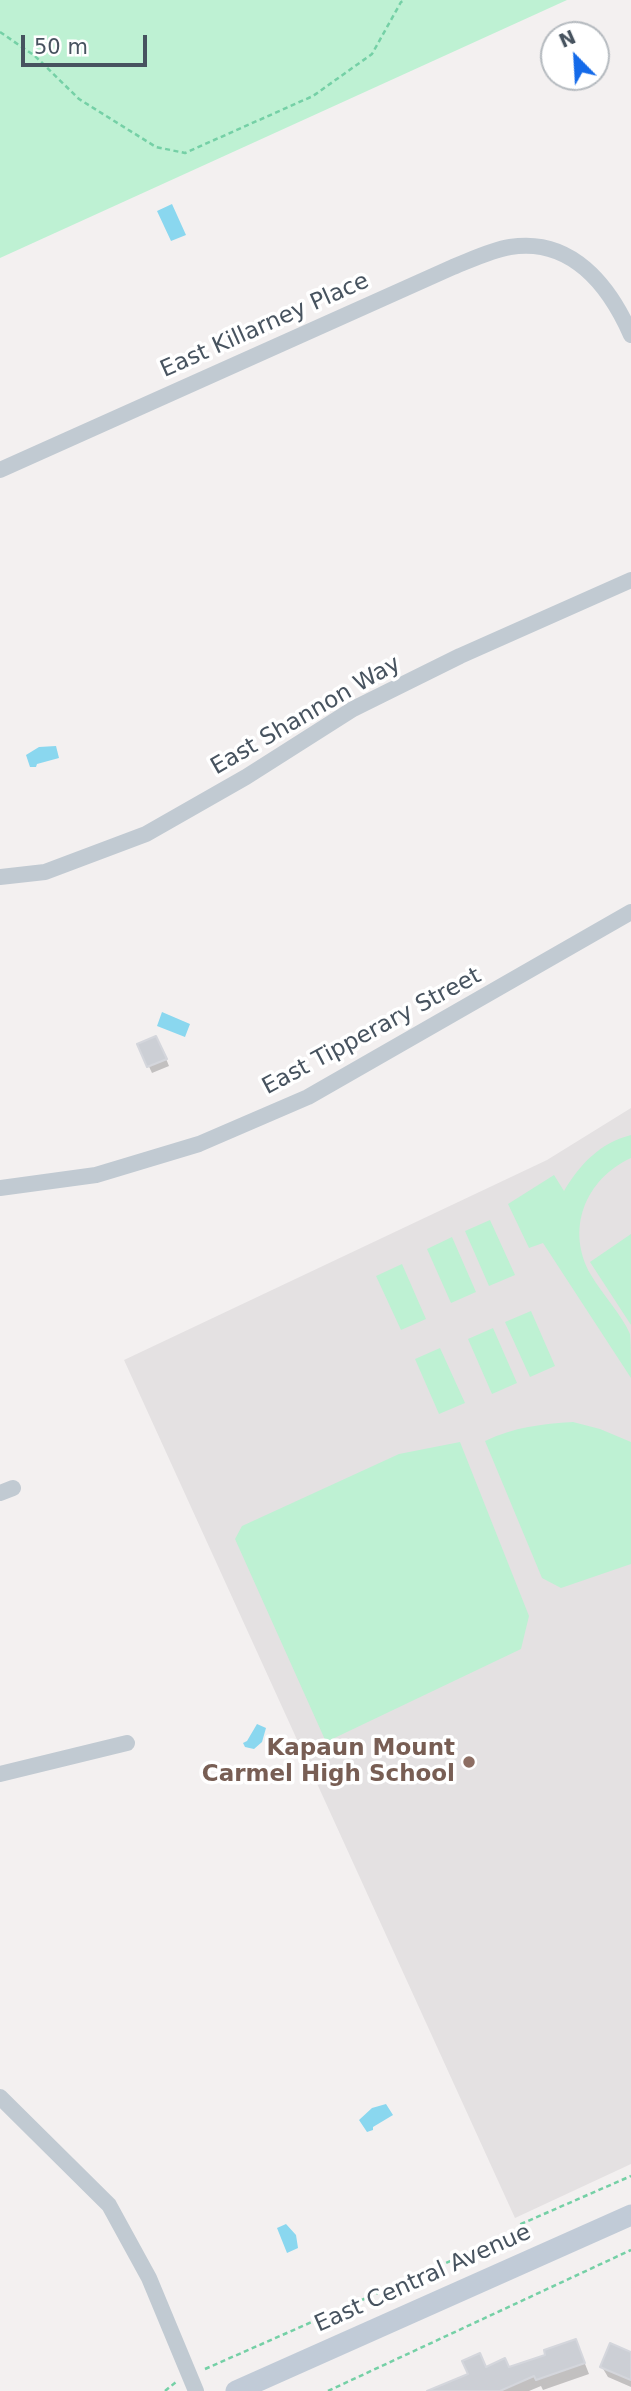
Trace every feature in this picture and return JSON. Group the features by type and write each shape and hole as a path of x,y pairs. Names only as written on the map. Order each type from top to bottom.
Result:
{"main road":[{"name":"East Central Avenue","path":"236,2391 631,2215"}],"street":[{"name":"East Killarney Place","path":"0,470 453,267 510,247 538,247 579,261 600,282 631,335"},
{"name":"East Shannon Way","path":"0,877 45,872 146,834 353,709 460,656 631,580"},
{"name":"East Tipperary Street","path":"0,1188 109,1171 199,1144 308,1097 631,912"},
{"path":"0,1774 127,1743"},
{"path":"0,2096 109,2205 149,2278 193,2383"}],"path":[{"path":"0,32 35,56 79,99 156,147 185,153 313,96 372,54 404,0"},
{"path":"165,2391 174,2383 193,2383 513,2233 521,2224 631,2176"},
{"path":"328,2391 631,2249"}],"shaded area":[{"name":"Kapaun Mount Carmel High School","path":"631,1108 631,2164 515,2218 124,1360 547,1160"}],"green space":[{"path":"0,0 567,0 0,258"},
{"path":"631,1135 631,1158 615,1167 591,1192 580,1224 580,1241 583,1258 591,1275 630,1334 631,1378 543,1243 529,1248 508,1204 554,1175 564,1191 577,1172 600,1149"},
{"path":"490,1220 515,1275 489,1286 465,1231"},
{"path":"631,1234 631,1325 590,1262"},
{"path":"452,1237 476,1292 451,1303 427,1249"},
{"path":"402,1264 426,1319 401,1330 376,1276"},
{"path":"531,1311 555,1366 530,1377 505,1322"},
{"path":"493,1328 517,1383 492,1394 468,1339"},
{"path":"440,1348 465,1403 439,1414 415,1359"},
{"path":"573,1422 600,1429 631,1442 631,1564 561,1588 542,1578 485,1441 528,1427"},
{"path":"460,1442 529,1616 521,1649 326,1742 235,1539 242,1526 399,1454"}],"water":[{"path":"172,204 186,235 171,241 157,211"},
{"path":"56,746 59,758 30,767 26,755 39,747"},
{"path":"162,1012 190,1024 185,1037 157,1026"},
{"path":"257,1724 266,1728 262,1742 254,1749 245,1747 243,1743"},
{"path":"386,2104 393,2115 367,2132 359,2120 372,2108"},
{"path":"286,2224 296,2235 298,2248 287,2253 277,2228"}],"building":[{"path":"156,1036 167,1059 147,1067 137,1044"},
{"path":"576,2339 585,2363 536,2380 534,2376 500,2391 427,2391 468,2374 462,2361 480,2353 486,2367 505,2358 509,2367 545,2355 544,2350"},
{"path":"610,2343 631,2352 631,2380 600,2367"}],"place":[{"name":"Kapaun Mount Carmel High School","path":"469,1762"}]}
